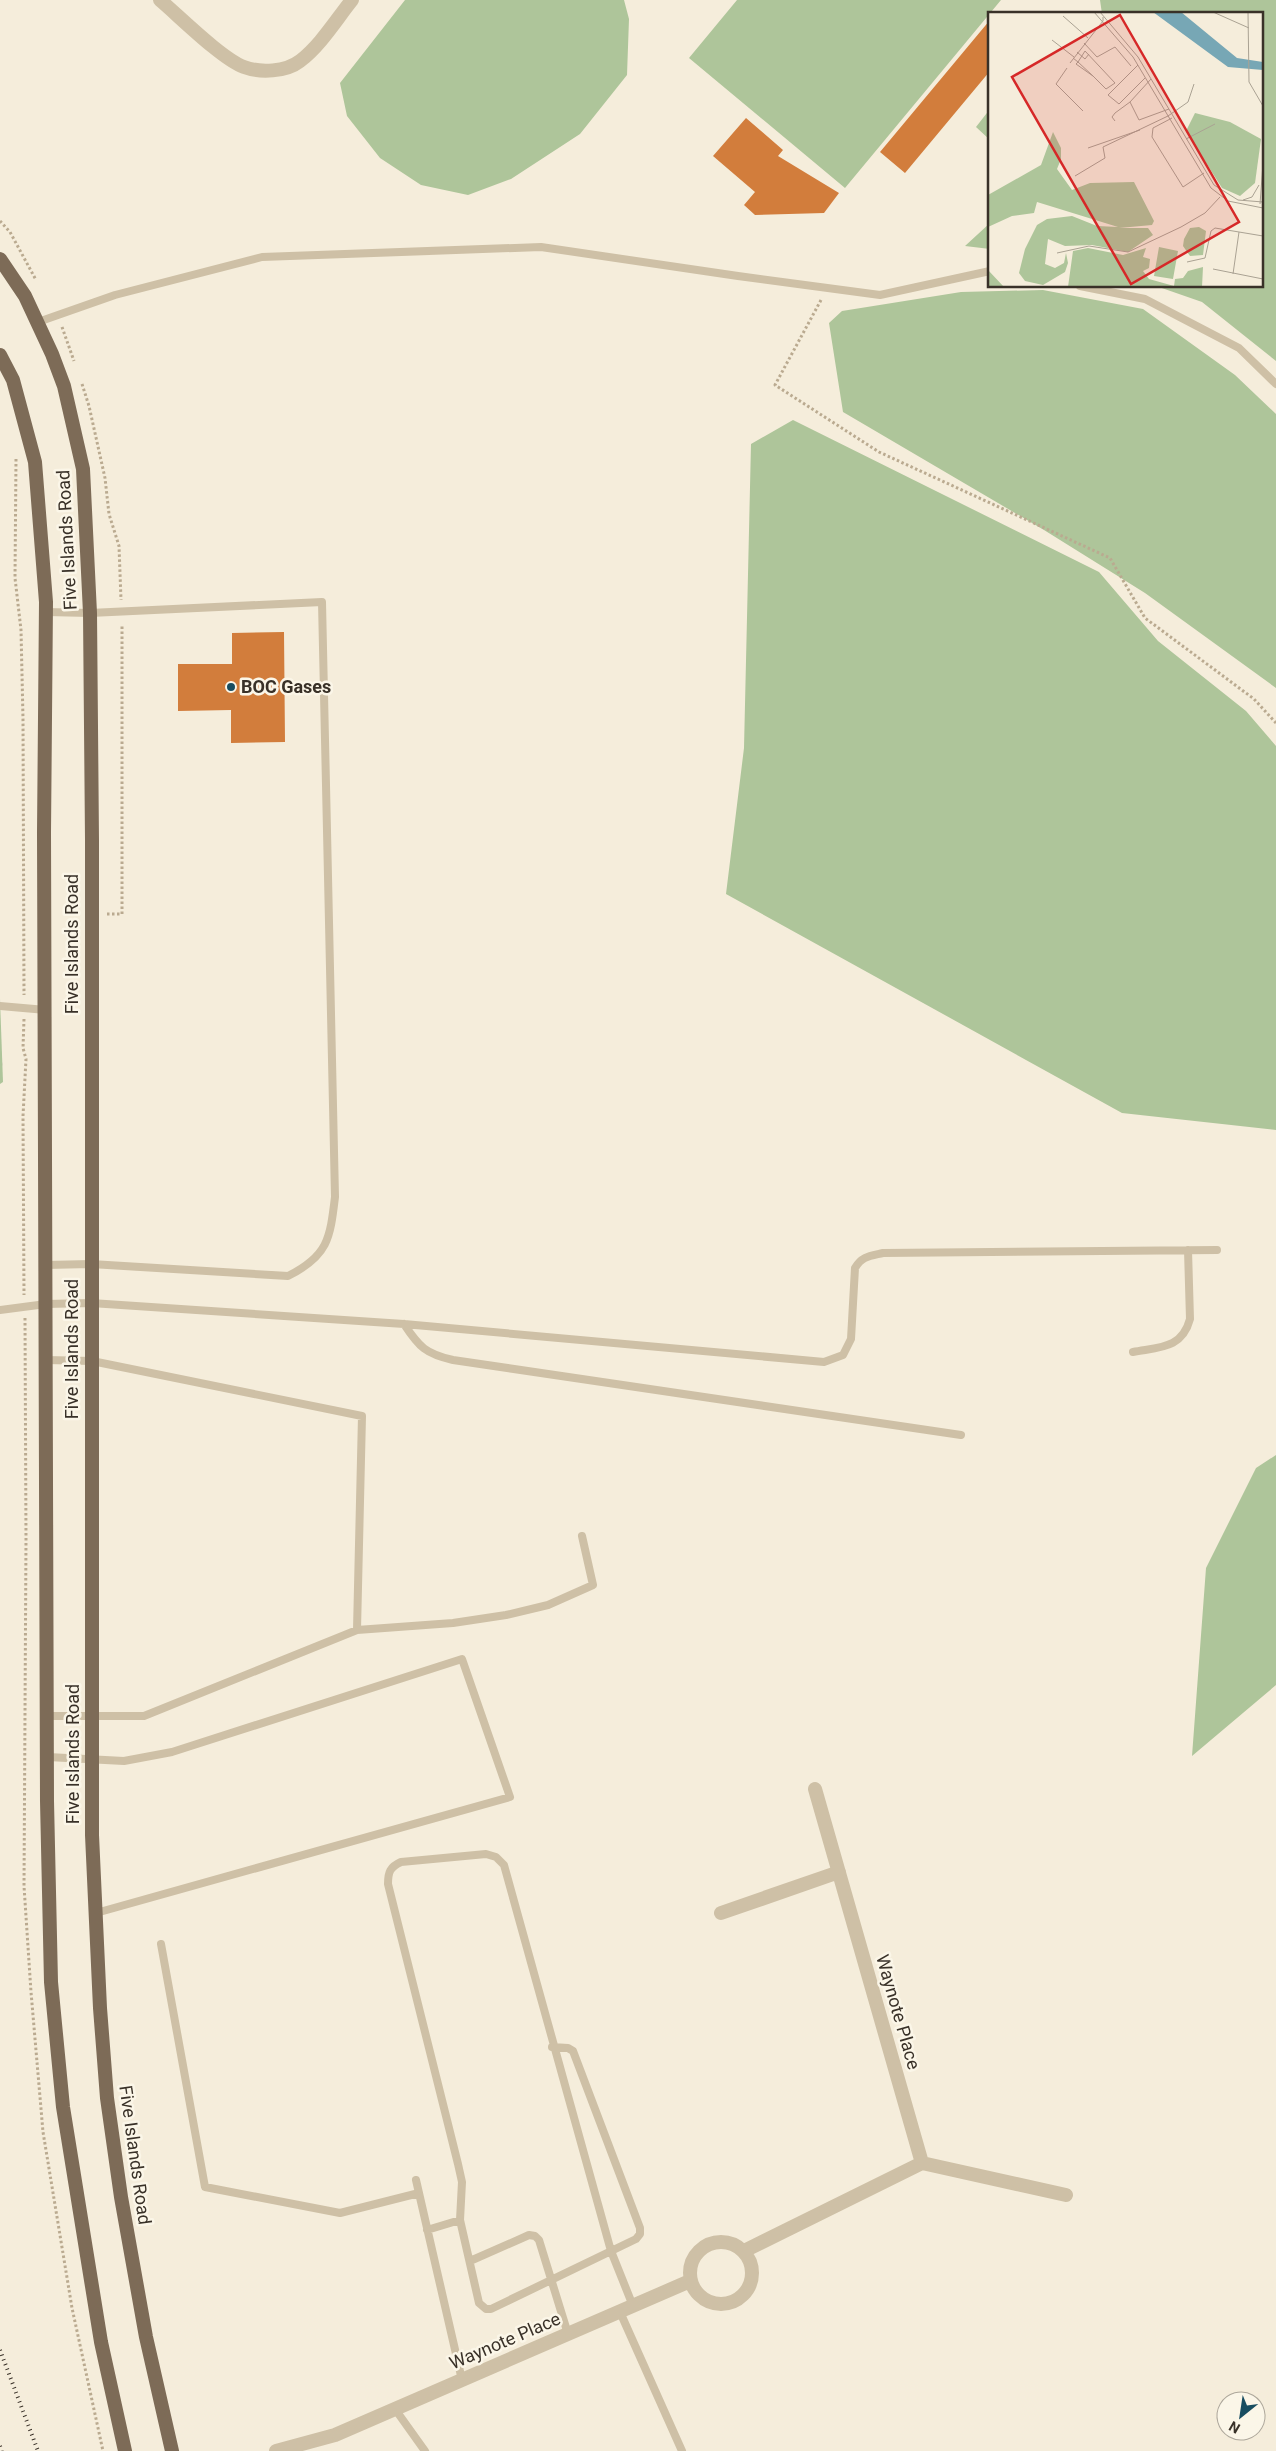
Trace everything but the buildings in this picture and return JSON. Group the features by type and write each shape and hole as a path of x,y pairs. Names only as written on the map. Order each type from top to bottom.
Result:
{"main road":[{"name":"Five Islands Road","path":"0,259 38,322 64,386 80,451 88,531 90,613 92,1835 100,2008 107,2098 121,2198 146,2337 172,2451"},
{"name":"Five Islands Road","path":"0,355 13,380 35,462 46,612 44,833 47,1716 51,1982 63,2107 102,2342 125,2451"}],"street":[{"path":"160,0 223,53 244,67 261,70 286,68 298,62 310,52 352,0"},
{"name":"Waynote Place","path":"815,1789 922,2163"},
{"path":"721,1913 839,1872"},
{"path":"744,2251 922,2163 1066,2195"},
{"path":"724,2241 744,2251 751,2263 752,2280 744,2295 726,2304 702,2298 690,2281 690,2263 704,2246 724,2241"},
{"name":"Waynote Place","path":"276,2451 335,2435 690,2281"},
{"name":"Waynote Place","path":"313,2451 335,2435"}],"lane":[{"path":"38,322 115,295 262,257 541,246 880,295 988,271"},
{"path":"1090,288 1145,299 1239,348 1276,384"},
{"path":"46,612 90,613 322,602 335,1197 331,1229 322,1251 308,1266 288,1276 91,1264 46,1265"},
{"path":"0,1006 46,1010"},
{"path":"1133,1352 1170,1345 1181,1339 1187,1330 1190,1319 1188,1250"},
{"path":"0,1310 46,1304 91,1303 404,1324 824,1362 843,1354 848,1347 851,1339 854,1268 859,1260 866,1256 883,1254 1217,1250"},
{"path":"404,1324 416,1342 425,1351 453,1360 962,1435"},
{"path":"46,1360 92,1360 362,1416 357,1630"},
{"path":"47,1716 144,1716 357,1630 453,1623 548,1605 593,1585 582,1536"},
{"path":"48,1756 124,1761 172,1752 462,1659 510,1797 96,1913"},
{"path":"552,2046 568,2048 573,2051 640,2228 640,2234 636,2239 611,2252 491,2309 486,2309 479,2303 460,2220 460,2173 388,1884 388,1874 392,1866 401,1862 486,1854 496,1857 504,1865 552,2046 611,2252 633,2306"},
{"path":"161,1944 205,2187 340,2213 419,2193"},
{"path":"416,2180 462,2380"},
{"path":"427,2230 460,2220"},
{"path":"470,2262 529,2235 535,2236 539,2240 568,2334"},
{"path":"620,2312 682,2451"},
{"path":"395,2409 425,2451"}],"path":[{"path":"827,288 775,385 879,452 1110,558 1145,618 1254,699 1276,723"}],"green space":[{"path":"405,0 624,0 629,19 627,75 580,134 511,179 468,195 421,185 380,158 347,116 340,83"},
{"path":"737,0 1001,0 991,12 988,12 988,16 845,188 689,58"},
{"path":"1100,0 1276,0 1276,361 1202,302 1162,288 1264,288 1264,12 1102,12"},
{"path":"988,112 988,138 976,127"},
{"path":"988,225 988,249 965,246"},
{"path":"1043,290 1143,309 1235,375 1276,414 1276,688 1145,593 1044,530 843,412 829,323 842,311 961,292"},
{"path":"793,420 1099,572 1158,641 1246,711 1276,746 1276,1130 1122,1113 726,894 744,748 751,444"},
{"path":"0,999 3,1082 0,1084"},
{"path":"1276,1455 1276,1685 1192,1756 1206,1568 1256,1468"}],"railway":[{"path":"0,2350 38,2451"},
{"path":"0,2446 2,2451"}],"place":[{"name":"BOC Gases","path":"231,687"}]}
